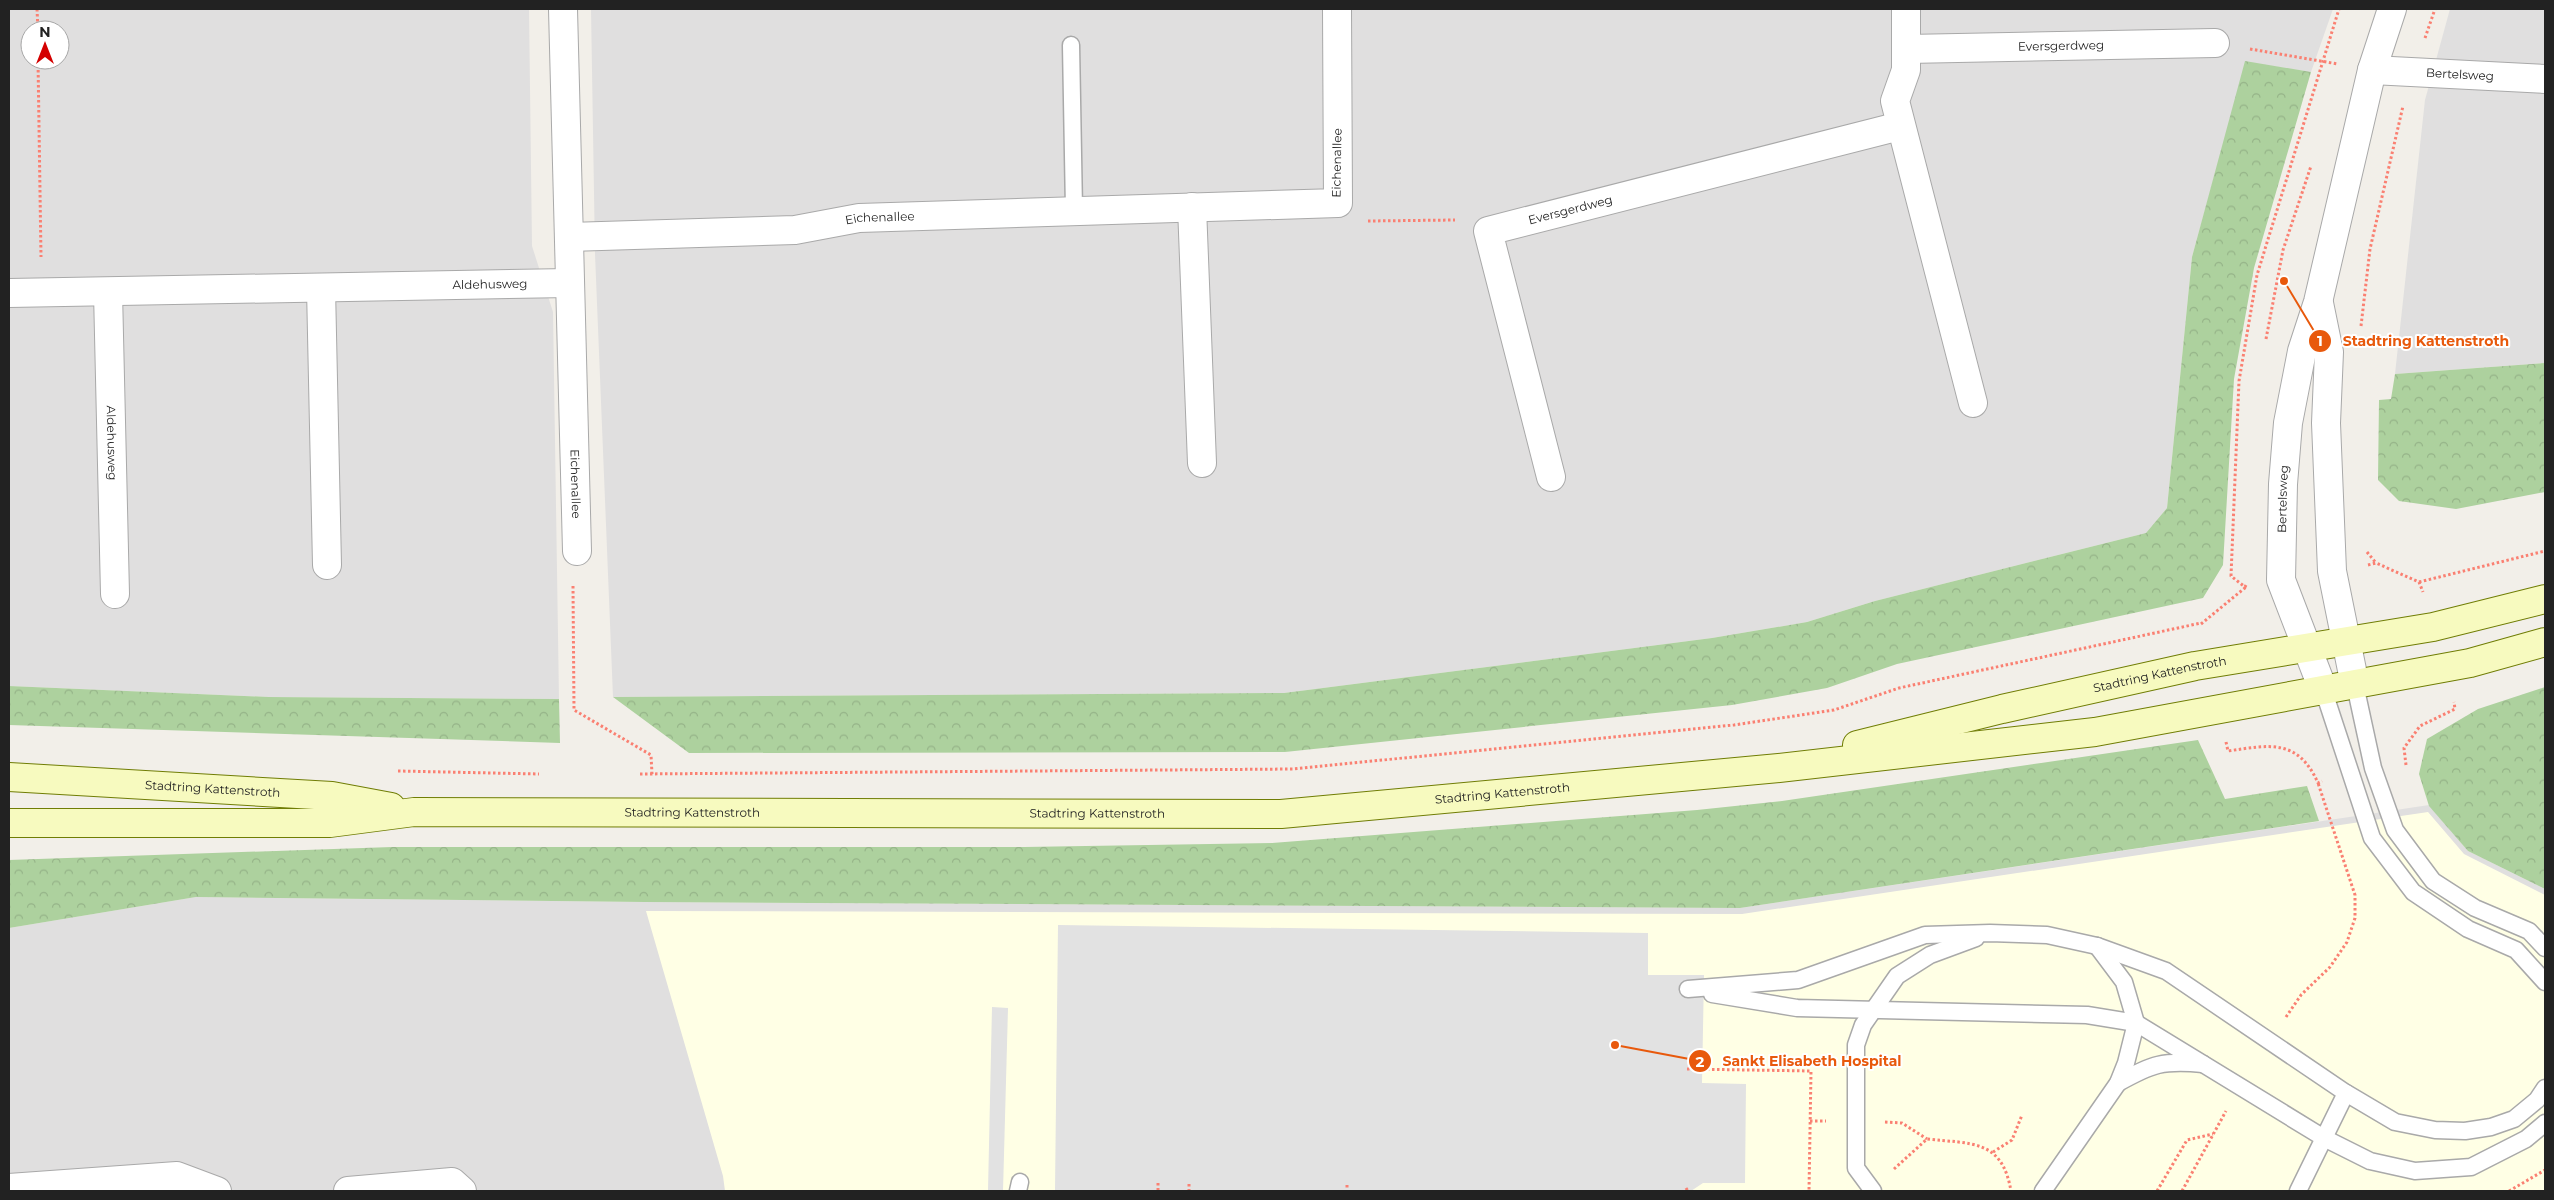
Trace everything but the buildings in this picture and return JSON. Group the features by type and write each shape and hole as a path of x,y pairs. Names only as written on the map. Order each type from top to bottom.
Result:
{"main road":[{"name":"Stadtring Kattenstroth","path":"1779,768 1874,741 2002,709 2195,666 2433,627 2545,599"},
{"name":"Stadtring Kattenstroth","path":"9,824 330,823 414,812 1281,814 1779,768 2095,732 2199,712 2324,692 2470,664 2545,642"},
{"name":"Stadtring Kattenstroth","path":"9,777 332,796 414,812"}],"street":[{"name":"Eichenallee","path":"563,9 577,551"},
{"name":"Eichenallee","path":"569,237 795,230 859,218 1338,203 1337,9"},
{"path":"1906,9 1906,70 1895,101 1973,403"},
{"name":"Bertelsweg","path":"2324,692 2281,580 2283,493 2288,423 2300,360 2318,302 2372,70 2392,9"},
{"name":"Eversgerdweg","path":"1907,49 2215,43"},
{"name":"Bertelsweg","path":"2372,70 2414,74 2545,79"},
{"name":"Eversgerdweg","path":"1488,230 1900,126"},
{"path":"1192,207 1202,463"},
{"path":"1488,230 1551,478"},
{"name":"Aldehusweg","path":"9,293 570,283"},
{"path":"321,288 327,565"},
{"name":"Aldehusweg","path":"108,292 115,594"},
{"name":"Bertelsweg","path":"2318,302 2329,352 2326,423 2332,571 2355,685"},
{"path":"9,1188 177,1176 217,1191"},
{"path":"348,1191 452,1182 462,1191"}],"lane":[{"path":"1071,45 1074,210"},
{"path":"2355,685 2373,768 2395,830 2433,881 2476,908 2529,931 2545,948"},
{"path":"2324,692 2372,838 2414,892 2468,929 2516,950 2545,978"},
{"path":"1873,1191 1856,1168 1856,1045 1863,1025 1897,976 1930,955 1990,933"},
{"path":"2545,1088 2537,1100 2514,1119 2491,1127 2465,1131 2435,1130 2396,1122 2346,1093 2166,971 2097,946 2047,935 1990,933 1925,935 1798,980 1688,990 1797,1008 2087,1014 2136,1023 2208,1065 2324,1138 2370,1161 2415,1171 2471,1167 2526,1139 2545,1123"},
{"path":"2043,1191 2118,1083 2126,1062 2136,1023 2124,982 2097,946"},
{"path":"2118,1083 2151,1065 2174,1061 2208,1065"},
{"path":"2298,1191 2346,1093"}],"path":[{"path":"2245,587 2231,576 2239,381 2257,274 2339,9"},
{"path":"2360,334 2370,249 2404,102 2435,9"},
{"path":"2215,43 2344,66"},
{"path":"38,70 41,293"},
{"path":"1338,203 1347,222 1468,220 1488,230"},
{"path":"2364,548 2376,563 2419,582 2545,551"},
{"path":"577,551 573,570 574,710 651,756 652,774"},
{"path":"2361,566 2376,563"},
{"path":"2419,582 2424,597"},
{"path":"634,774 1293,769 1734,725 1834,710 1899,688 2201,623 2245,587 2252,585"},
{"path":"2201,623 2202,630"},
{"path":"2406,770 2404,748 2420,726 2455,710 2452,696"},
{"path":"2224,732 2228,751 2262,746 2289,748 2310,766 2318,782 2355,895 2355,918 2347,942 2330,967 2301,995 2281,1025"},
{"path":"391,771 541,774"},
{"path":"2318,782 2325,781"},
{"path":"1687,1069 1811,1071 1809,1191"},
{"path":"2182,1191 2230,1104"},
{"path":"1993,1152 2012,1140 2022,1115"},
{"path":"1810,1121 1832,1121"},
{"path":"1876,1122 1902,1123 1927,1139 1968,1143 1993,1152 2007,1169 2011,1191"},
{"path":"2156,1191 2188,1140 2214,1134"},
{"path":"1891,1170 1927,1139"},
{"path":"2509,1191 2545,1170"},
{"path":"1158,1183 1158,1191"},
{"path":"1189,1184 1189,1191"},
{"path":"1347,1185 1347,1191"}],"shaded area":[{"path":"9,9 529,9 532,246 553,312 559,699 269,697 9,686"},
{"path":"591,9 2333,9 2311,72 2246,62 2192,257 2167,508 2146,533 1875,601 1807,622 1712,638 1284,693 613,697 595,254"},
{"path":"2450,9 2545,9 2545,363 2395,374 2425,100"},
{"path":"2429,805 2468,851 2545,889 2545,1191 9,1191 9,928 196,897 644,902 1740,908"},
{"path":"2428,812 2464,854 2545,895 2545,1191 725,1191 723,1176 646,911 1742,914"},
{"path":"1058,925 1648,933 1648,975 1704,975 1702,1083 1746,1084 1745,1183 1703,1183 1691,1191 1055,1191"},
{"path":"992,1007 1008,1008 1003,1191 988,1191"}],"green space":[{"path":"2245,61 2311,72 2254,268 2234,379 2223,565 2203,598 1897,664 1827,688 1732,705 1285,752 689,753 613,697 1284,693 1712,638 1807,622 1875,601 2146,533 2167,508 2192,257"},
{"path":"2545,363 2545,492 2456,509 2399,501 2378,480 2379,400 2391,399 2395,374"},
{"path":"9,686 269,697 559,699 560,743 9,725"},
{"path":"2545,687 2545,889 2468,851 2429,806 2419,774 2427,739 2478,709"},
{"path":"2198,740 2225,799 2307,786 2319,821 1740,908 644,902 196,897 9,928 9,860 392,847 1024,847 1272,843 1697,810 1782,801"}],"place":[{"name":"Stadtring Kattenstroth","path":"2284,281"},
{"name":"Sankt Elisabeth Hospital","path":"1615,1045"}]}
